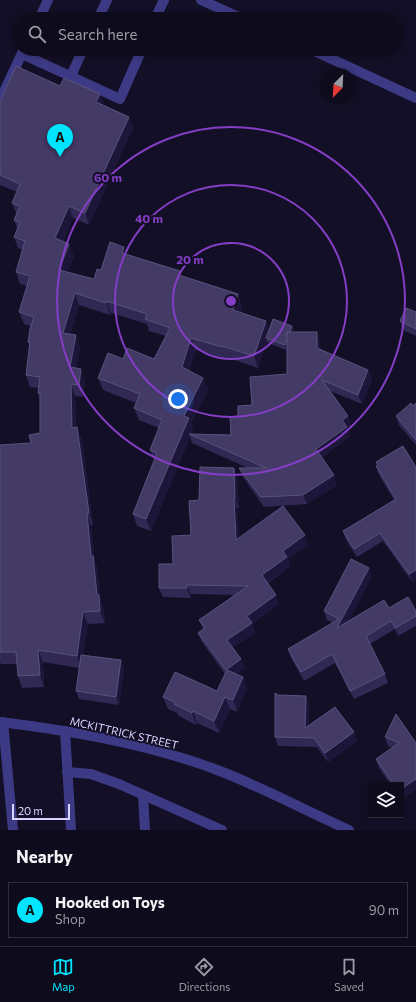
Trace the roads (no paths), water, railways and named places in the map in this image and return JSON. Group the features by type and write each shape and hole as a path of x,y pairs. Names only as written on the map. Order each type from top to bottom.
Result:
{"street":[{"path":"42,12 48,0"},
{"path":"101,12 107,0"},
{"path":"158,12 164,0"},
{"path":"201,0 228,12"},
{"path":"0,100 21,56"},
{"path":"31,56 120,99 139,56"},
{"path":"70,76 80,56"},
{"path":"325,56 416,98"},
{"path":"2,722 13,830"},
{"name":"MCKITTRICK STREET","path":"2,722 65,731 141,746 187,760 225,773 349,830"},
{"path":"65,731 71,830"},
{"path":"67,772 91,774 120,784 222,830"},
{"path":"143,795 145,830"}],"place":[{"name":"Hooked on Toys","path":"60,157"}]}
